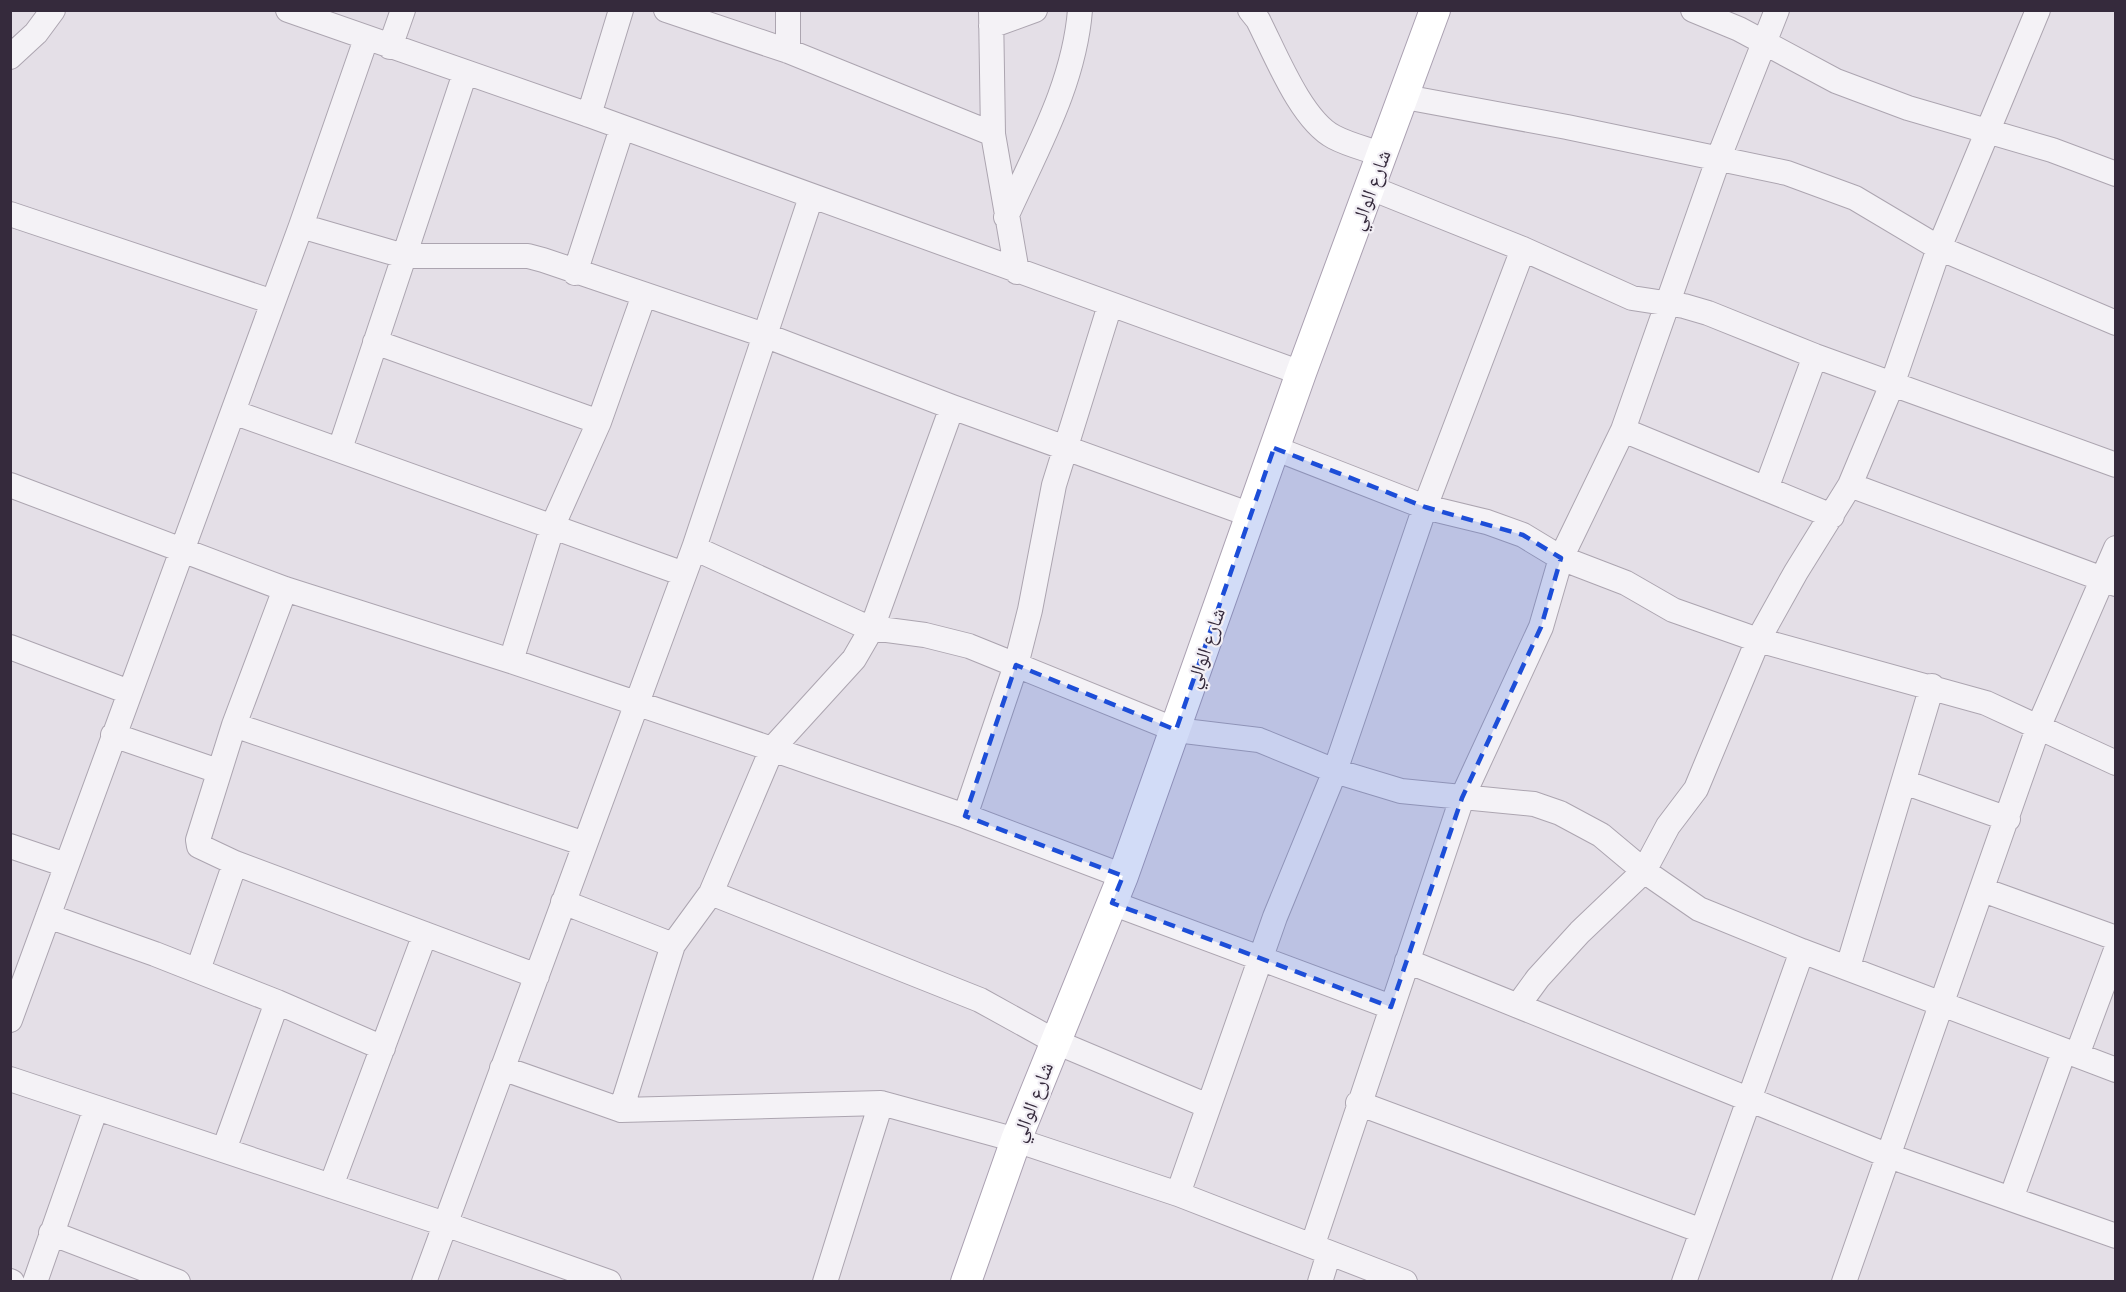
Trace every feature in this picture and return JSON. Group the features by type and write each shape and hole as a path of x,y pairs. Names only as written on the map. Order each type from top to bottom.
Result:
{"main road":[{"name":"شارع الوالي","path":"967,1281 1016,1140 1118,890 1300,373 1405,97 1435,10"}],"street":[{"path":"10,57 36,33 53,10"},
{"path":"288,10 589,115 1300,373"},
{"path":"390,47 403,10"},
{"path":"589,115 621,10"},
{"path":"666,10 788,51 993,134"},
{"path":"788,10 788,51"},
{"path":"1017,272 993,134 991,18 1035,10"},
{"path":"1006,217 1052,118 1067,77 1075,54 1080,10"},
{"path":"1250,10 1258,20 1305,108 1317,124 1333,136 1383,155"},
{"path":"1693,10 1765,43 1836,81 1987,133 2052,150 2115,174"},
{"path":"1320,1281 1321,1249 1358,1103 1462,798 1541,627 1562,558 1623,430 1719,157 1777,10"},
{"path":"1519,1004 1538,978 1580,932 1644,871 1668,826 1702,776 1758,640 1796,572 1833,516 1850,485 1893,382 1940,248 2038,10"},
{"path":"10,1020 301,226 366,39"},
{"path":"340,449 465,73"},
{"path":"1405,97 1719,157 1787,173 1855,198 1940,248 2115,323"},
{"path":"575,273 622,128"},
{"path":"1371,188 1523,249 1632,298 1708,313 1815,356 1893,382 2115,465"},
{"path":"424,1281 694,548 811,197"},
{"path":"10,214 273,302"},
{"path":"301,226 404,256 528,256 764,335 952,407 1251,515"},
{"path":"1178,1194 1260,959 1335,771 1425,507 1523,249"},
{"path":"511,661 553,525 599,422 644,295"},
{"path":"965,816 1016,664 1064,448 1110,305"},
{"path":"375,342 599,422"},
{"path":"1766,489 1815,356"},
{"path":"621,1110 674,945 711,894 772,749 854,659 872,628 952,407"},
{"path":"233,412 553,525 684,574"},
{"path":"1623,430 1833,516"},
{"path":"1274,448 1425,507 1486,522 1523,535 1562,558 1626,583 1673,610 1758,640 1932,686 2002,708 2038,728 2115,763"},
{"path":"1850,485 2109,582"},
{"path":"13,493 181,549 285,589 637,703 965,816 1260,959 1391,1008"},
{"path":"694,548 843,617 872,628 933,637 969,646 1176,730 1259,740 1335,771 1401,791 1534,804 1560,813 1601,835 1644,871 1699,909 1802,951 2115,1070"},
{"path":"1844,1281 2008,819 2038,728 2109,582 2115,548"},
{"path":"285,589 234,725 198,840 199,846 235,863 537,976"},
{"path":"10,647 129,692"},
{"path":"1848,967 1932,686"},
{"path":"234,725 585,844"},
{"path":"113,735 219,771"},
{"path":"1904,782 2008,819"},
{"path":"10,846 66,865"},
{"path":"198,970 235,863"},
{"path":"1983,890 2115,938"},
{"path":"711,894 980,999 1056,1041 1208,1107"},
{"path":"563,902 674,945"},
{"path":"48,916 198,970 383,1048"},
{"path":"331,1186 425,934"},
{"path":"2011,1199 2115,950"},
{"path":"1684,1281 1802,951"},
{"path":"1407,961 1519,1004 1889,1156 2115,1236"},
{"path":"224,1150 277,1002"},
{"path":"502,1068 621,1110 881,1103 1016,1140 1178,1194 1405,1281"},
{"path":"10,1079 445,1224 552,1273 609,1281"},
{"path":"825,1281 881,1103"},
{"path":"1358,1103 1702,1231"},
{"path":"35,1281 96,1108"},
{"path":"51,1233 178,1281"}],"highlighted area":[{"path":"1274,448 1425,507 1523,535 1561,558 1541,627 1462,798 1391,1007 1112,903 1123,876 965,816 1016,665 1176,730"}]}
